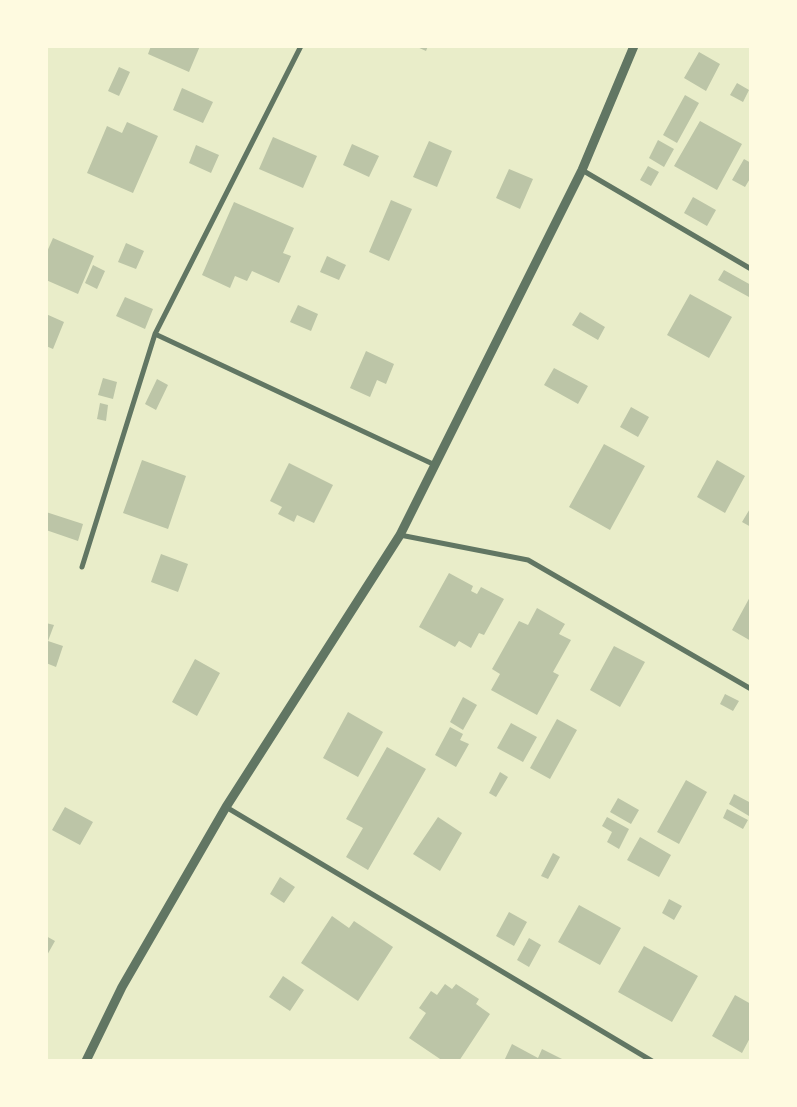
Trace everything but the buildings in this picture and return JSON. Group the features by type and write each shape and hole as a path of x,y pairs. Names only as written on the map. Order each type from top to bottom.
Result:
{"street":[{"path":"82,567 155,334 301,46"},
{"path":"86,1061 122,987 226,807 400,535 582,170 634,46"},
{"path":"582,170 751,269"},
{"path":"155,334 435,464"},
{"path":"400,535 528,560 751,689"},
{"path":"226,807 652,1061"}]}
